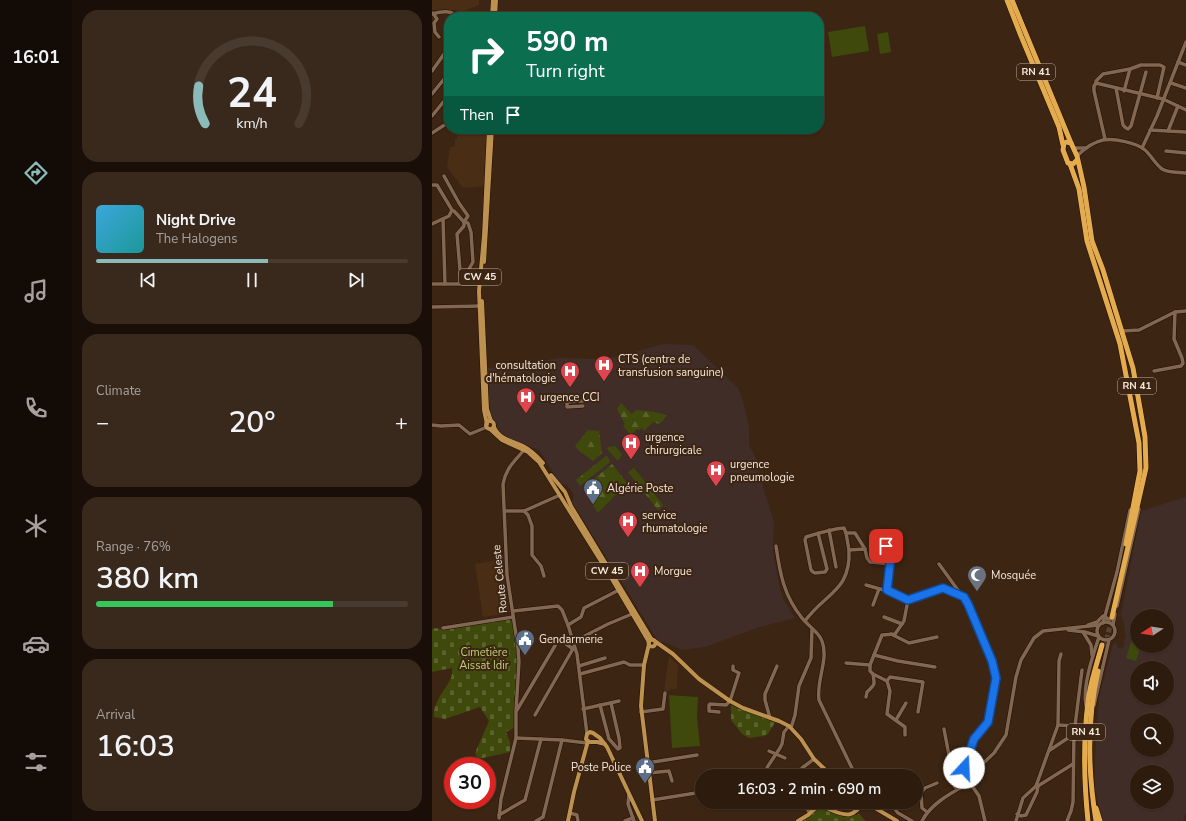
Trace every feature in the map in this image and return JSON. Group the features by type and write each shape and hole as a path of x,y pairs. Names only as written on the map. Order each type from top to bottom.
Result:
{"highway":[{"name":"RN 41","path":"1007,0 1059,127 1063,145"},
{"name":"RN 41","path":"1012,0 1073,146"},
{"path":"1066,142 1073,146 1077,158 1075,163 1070,164 1064,154 1063,145 1066,142"},
{"name":"RN 41","path":"1077,158 1084,187 1091,239 1103,270 1132,363 1145,437 1147,464 1109,617"},
{"name":"RN 41","path":"1070,164 1079,189 1086,241 1120,344 1127,375 1140,450 1140,471 1136,504"},
{"path":"1120,344 1125,355 1133,396 1135,397 1138,395"},
{"name":"RN 41","path":"1088,821 1085,760 1090,690 1103,645"},
{"name":"RN 41","path":"1089,711 1090,761 1096,821"},
{"path":"1093,791 1100,821"}],"main road":[{"path":"492,12 493,0"},
{"path":"495,12 496,0"},
{"name":"CW 45","path":"489,134 480,284 484,410 490,426 502,440 531,454 539,462 560,492 632,614 652,643"},
{"path":"481,306 492,134"},
{"path":"490,426 501,436 534,453 560,492"},
{"name":"CW 45","path":"560,492 568,497 571,506 652,643"},
{"path":"564,500 568,497"},
{"path":"655,821 641,712 644,665 646,653 652,643 668,651 699,679 730,701 743,708 790,727 801,738 814,759 823,768"},
{"path":"568,821 574,792 588,742 586,737 589,733 600,738 605,744 642,821"},
{"path":"594,741 596,736"},
{"path":"588,742 594,741 605,744"},
{"path":"798,821 814,809"},
{"path":"829,809 842,814 855,814 859,809"},
{"path":"877,809 897,821"}],"street":[{"path":"439,37 435,32 434,23 437,20 433,13 446,11 452,12"},
{"path":"1142,148 1157,116 1186,43"},
{"path":"432,71 444,54"},
{"path":"1178,62 1186,65"},
{"path":"1105,139 1094,91 1096,81 1103,74 1130,69 1141,65 1160,64 1164,67 1157,98"},
{"path":"1124,91 1130,69"},
{"path":"1116,88 1123,125 1127,129 1131,126 1146,72"},
{"path":"432,94 444,79"},
{"path":"1171,82 1186,88"},
{"path":"1096,84 1098,83 1124,91 1157,98 1186,110"},
{"path":"432,116 444,101"},
{"path":"1168,131 1178,106"},
{"path":"432,133 444,125"},
{"path":"1150,130 1186,132"},
{"path":"1077,158 1086,148 1105,139 1130,142 1142,148 1162,169 1170,172 1186,174"},
{"path":"1073,146 1086,148"},
{"path":"1166,151 1186,152"},
{"path":"444,176 468,216 464,222 464,226 457,234 461,283"},
{"path":"432,185 437,185 452,210 464,222 468,223 471,232 473,262 461,283"},
{"path":"432,224 449,216 452,210"},
{"path":"443,219 445,284"},
{"path":"432,284 480,284"},
{"path":"432,307 481,306"},
{"path":"1122,331 1139,330 1175,312 1186,311"},
{"path":"1154,371 1181,366 1183,363 1174,339 1175,312"},
{"path":"583,401 567,402 568,407 583,406"},
{"path":"432,425 459,425 470,434 490,426"},
{"name":"Route Celeste","path":"524,450 507,469 503,484 506,562 519,662 516,738 501,799 499,817 526,800 541,739"},
{"path":"505,512 524,511 560,492"},
{"path":"922,821 927,812 953,792 965,786 975,772 994,753 1006,735 1016,677 1021,660 1034,638 1043,632 1061,629 1082,629 1099,625 1109,617 1128,516 1136,504"},
{"path":"524,511 528,515 532,526 532,555 541,566 544,576"},
{"path":"805,621 815,608 836,591 842,584 847,575 850,562 844,528 829,530 818,533 805,538 813,572 825,572 827,569 818,533"},
{"path":"829,530 836,567"},
{"path":"846,533 855,533 865,549 870,562 890,564"},
{"path":"776,546 784,589 805,621 821,638 824,650 818,692 819,700 854,769"},
{"path":"886,546 890,564 887,590"},
{"path":"849,550 865,549"},
{"path":"939,564 968,604 992,661 996,678 988,722 974,739 961,777 953,792"},
{"path":"866,585 887,590 908,600 943,588 964,597"},
{"path":"873,605 879,589"},
{"path":"568,625 581,618 584,608 618,590"},
{"path":"866,697 867,692 874,686 875,683 873,674 870,671 870,665 882,635 895,634 902,624 908,600"},
{"path":"512,611 558,606 562,610 577,654 583,709 589,733"},
{"path":"573,642 608,624 632,614"},
{"path":"443,628 513,617"},
{"path":"884,617 902,624"},
{"path":"1092,657 1114,636 1115,632 1109,617"},
{"path":"1082,629 1109,617"},
{"path":"1103,623 1110,623 1113,625"},
{"path":"1099,625 1097,631 1098,637 1103,645"},
{"path":"766,769 782,744 784,732 790,727 796,708 799,686 811,658 812,629"},
{"path":"1082,629 1105,640 1109,640"},
{"path":"1082,629 1091,645 1092,657 1085,698 1089,711"},
{"path":"891,634 909,643 937,637"},
{"path":"516,711 559,639 574,648"},
{"path":"535,715 574,648"},
{"path":"1017,817 1026,815 1037,792 1058,726 1059,661 1061,654"},
{"path":"874,655 917,665 935,667"},
{"path":"579,666 605,658"},
{"path":"580,674 624,662 630,665 644,665"},
{"path":"846,663 870,665"},
{"path":"719,712 709,711 709,705 726,705 730,701 739,673 733,670 733,666"},
{"path":"770,718 765,694 777,666"},
{"path":"1067,821 1073,802 1074,734 1082,670"},
{"path":"873,674 887,681 890,691 887,714 905,727 905,735"},
{"path":"887,681 890,677 923,682 918,712"},
{"path":"641,712 663,710 665,693"},
{"path":"583,709 619,701"},
{"path":"600,705 609,739 618,749 620,748 619,738 611,703"},
{"path":"896,720 906,703"},
{"path":"1058,726 1076,726"},
{"path":"944,729 955,787"},
{"path":"1050,750 1074,734"},
{"path":"516,738 588,742"},
{"path":"546,821 544,817 562,740"},
{"path":"769,751 785,758"},
{"path":"647,763 697,755"},
{"path":"802,768 814,759"},
{"path":"1017,817 1023,798 1038,786 1073,764"},
{"path":"648,774 669,771 671,772 672,781"},
{"path":"961,777 964,776 968,780 979,796 985,821"},
{"path":"959,781 960,784 972,788 979,796"},
{"path":"927,812 922,808 921,793 925,788 937,783"},
{"path":"652,800 695,793"},
{"path":"625,821 634,819 628,804 629,794"},
{"path":"807,809 810,813"},
{"path":"894,809 898,813 912,821"},
{"path":"570,813 577,815 578,821"},
{"path":"536,821 544,817"},
{"path":"1017,817 1021,821"}],"shaded area":[{"path":"432,0 479,0 479,5 462,12 456,10 432,10"},
{"path":"456,134 488,134 487,186 463,188 447,167 450,147 455,146 455,139 457,139"},
{"path":"663,344 693,345 738,388 744,404 749,427 749,445 756,458 774,522 773,551 780,589 784,601 795,618 760,627 705,647 682,650 670,644 658,641 572,502 574,495 567,485 560,484 539,450 509,439 501,433 493,424 489,412 488,368 561,358 594,359 621,356"},
{"path":"1186,497 1186,813 1183,821 1102,821 1095,789 1095,756 1099,697 1113,644 1117,643 1118,648 1124,647 1124,639 1126,639 1121,615 1141,511"},
{"path":"501,559 510,613 483,617 475,564"},
{"path":"669,656 678,665 677,689 664,691"}],"green space":[{"path":"865,26 869,51 832,57 828,32"},
{"path":"888,32 891,52 880,54 877,34"},
{"path":"621,403 632,414 636,410 666,415 663,421 659,424 653,422 644,431 642,428 639,430 637,429 631,435 623,426 625,424 617,409"},
{"path":"588,430 599,431 602,453 593,461 575,446"},
{"path":"615,446 622,454 619,460 617,460 607,449 608,447"},
{"path":"606,456 610,462 580,486 576,480"},
{"path":"612,464 627,483 598,513 583,488"},
{"path":"634,468 663,505 658,510 628,472"},
{"name":"Cimetière Aissat Idir","path":"512,619 518,661 514,728 506,732 510,742 510,752 487,757 477,757 475,753 489,721 480,707 445,719 434,717 437,701 452,674 452,668 432,672 432,629 436,628 444,630"},
{"path":"1130,645 1130,653 1139,653 1136,661 1126,658"},
{"path":"669,695 698,697 697,717 700,746 672,748"},
{"path":"731,704 743,710 776,721 768,734 749,738 742,734 731,720"},
{"path":"818,809 827,809 851,816 859,814 866,821 803,821"}],"tunnel":[{"path":"1105,647 1112,617"}],"place":[{"name":"CTS (centre de transfusion sanguine)","path":"604,382"},
{"name":"consultation d'hématologie","path":"570,388"},
{"name":"urgence CCI","path":"526,414"},
{"name":"urgence chirurgicale","path":"631,460"},
{"name":"urgence pneumologie","path":"716,487"},
{"name":"Algérie Poste","path":"593,505"},
{"name":"service rhumatologie","path":"628,538"},
{"name":"Morgue","path":"640,588"},
{"name":"Mosquée","path":"977,592"},
{"name":"Gendarmerie","path":"525,656"},
{"name":"Poste Police","path":"645,784"}],"route":[{"path":"886,546 890,564 887,590 908,600 943,588 964,597 992,661 996,678 988,722 974,739 964,768"}]}
